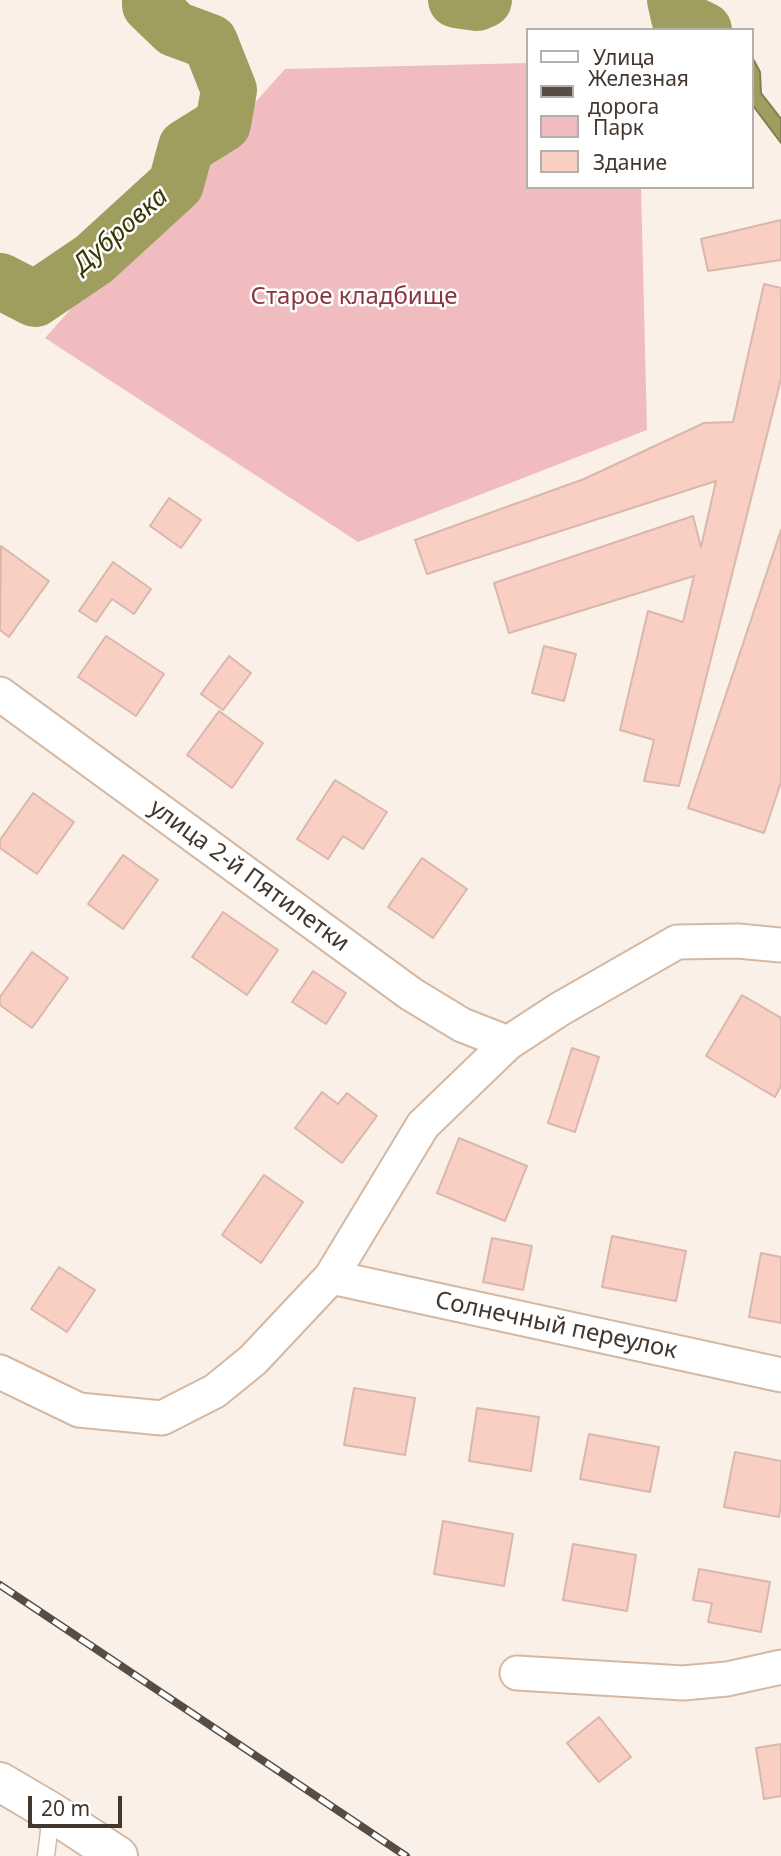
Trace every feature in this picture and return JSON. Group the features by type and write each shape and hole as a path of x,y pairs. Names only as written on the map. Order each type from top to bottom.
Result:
{"street":[{"name":"улица 2-й Пятилетки","path":"0,694 411,994 462,1025 508,1043"},
{"path":"0,1372 79,1410 162,1418 215,1391 253,1360 331,1277 422,1125 508,1043 560,1009 677,942 738,941 781,945"},
{"name":"Солнечный переулок","path":"331,1277 781,1375"},
{"path":"517,1673 683,1683 727,1679 781,1667"},
{"path":"0,1782 118,1856"}],"lane":[{"path":"46,1856 51,1812"}],"green space":[{"name":"Старое кладбище","path":"526,63 526,189 641,189 647,430 358,542 45,338 285,69"}],"shaded area":[{"path":"753,59 760,72 761,93 781,119 781,143 753,106"}],"building":[{"path":"781,220 781,260 708,271 701,239"},
{"path":"764,284 781,288 781,379 679,786 644,781 654,740 620,730 648,611 683,622 694,576 509,633 494,583 693,516 701,547 716,481 427,574 415,540 584,479 704,423 733,422"},
{"path":"169,498 201,520 181,548 150,526"},
{"path":"781,530 781,782 764,833 688,808"},
{"path":"1,546 49,581 9,637 0,630"},
{"path":"113,562 151,589 134,614 112,599 96,622 79,611"},
{"path":"106,636 164,674 136,716 78,677"},
{"path":"544,646 576,654 564,701 532,693"},
{"path":"229,656 251,673 223,710 201,694"},
{"path":"219,711 263,743 232,788 187,755"},
{"path":"335,780 387,812 363,849 343,836 328,859 297,839"},
{"path":"33,793 74,822 37,874 0,848 0,840"},
{"path":"123,855 158,880 123,929 88,904"},
{"path":"422,858 467,889 433,938 388,907"},
{"path":"223,912 278,950 247,995 192,957"},
{"path":"32,952 68,978 32,1028 0,1005 0,997"},
{"path":"313,971 346,993 326,1024 292,1002"},
{"path":"742,995 781,1018 781,1086 775,1097 706,1056"},
{"path":"572,1048 599,1057 575,1132 548,1123"},
{"path":"322,1092 338,1104 347,1093 377,1116 342,1163 295,1128"},
{"path":"459,1138 527,1166 505,1221 437,1193"},
{"path":"264,1175 303,1202 261,1263 222,1235"},
{"path":"612,1236 686,1251 676,1301 602,1287"},
{"path":"492,1238 532,1246 523,1290 483,1282"},
{"path":"761,1253 781,1257 781,1323 749,1317"},
{"path":"59,1267 95,1290 67,1332 31,1309"},
{"path":"354,1388 415,1398 405,1455 344,1445"},
{"path":"477,1408 539,1417 531,1471 469,1461"},
{"path":"589,1434 659,1447 650,1492 580,1479"},
{"path":"735,1452 781,1461 779,1517 724,1507"},
{"path":"443,1521 513,1534 504,1586 434,1574"},
{"path":"573,1544 636,1555 627,1611 563,1600"},
{"path":"699,1569 770,1582 761,1632 708,1622 712,1603 693,1600"},
{"path":"599,1717 631,1757 599,1782 567,1743"},
{"path":"781,1744 781,1796 764,1799 756,1748"}],"waterway":[{"name":"Дубровка","path":"0,281 35,299 94,259 176,184 186,147 223,124 229,90 210,42 175,29 150,5 150,0"},
{"name":"Дубровка","path":"456,0 477,3 484,0"},
{"name":"Дубровка","path":"675,0 679,18 700,28"}],"railway":[{"path":"0,1585 406,1856"}]}
